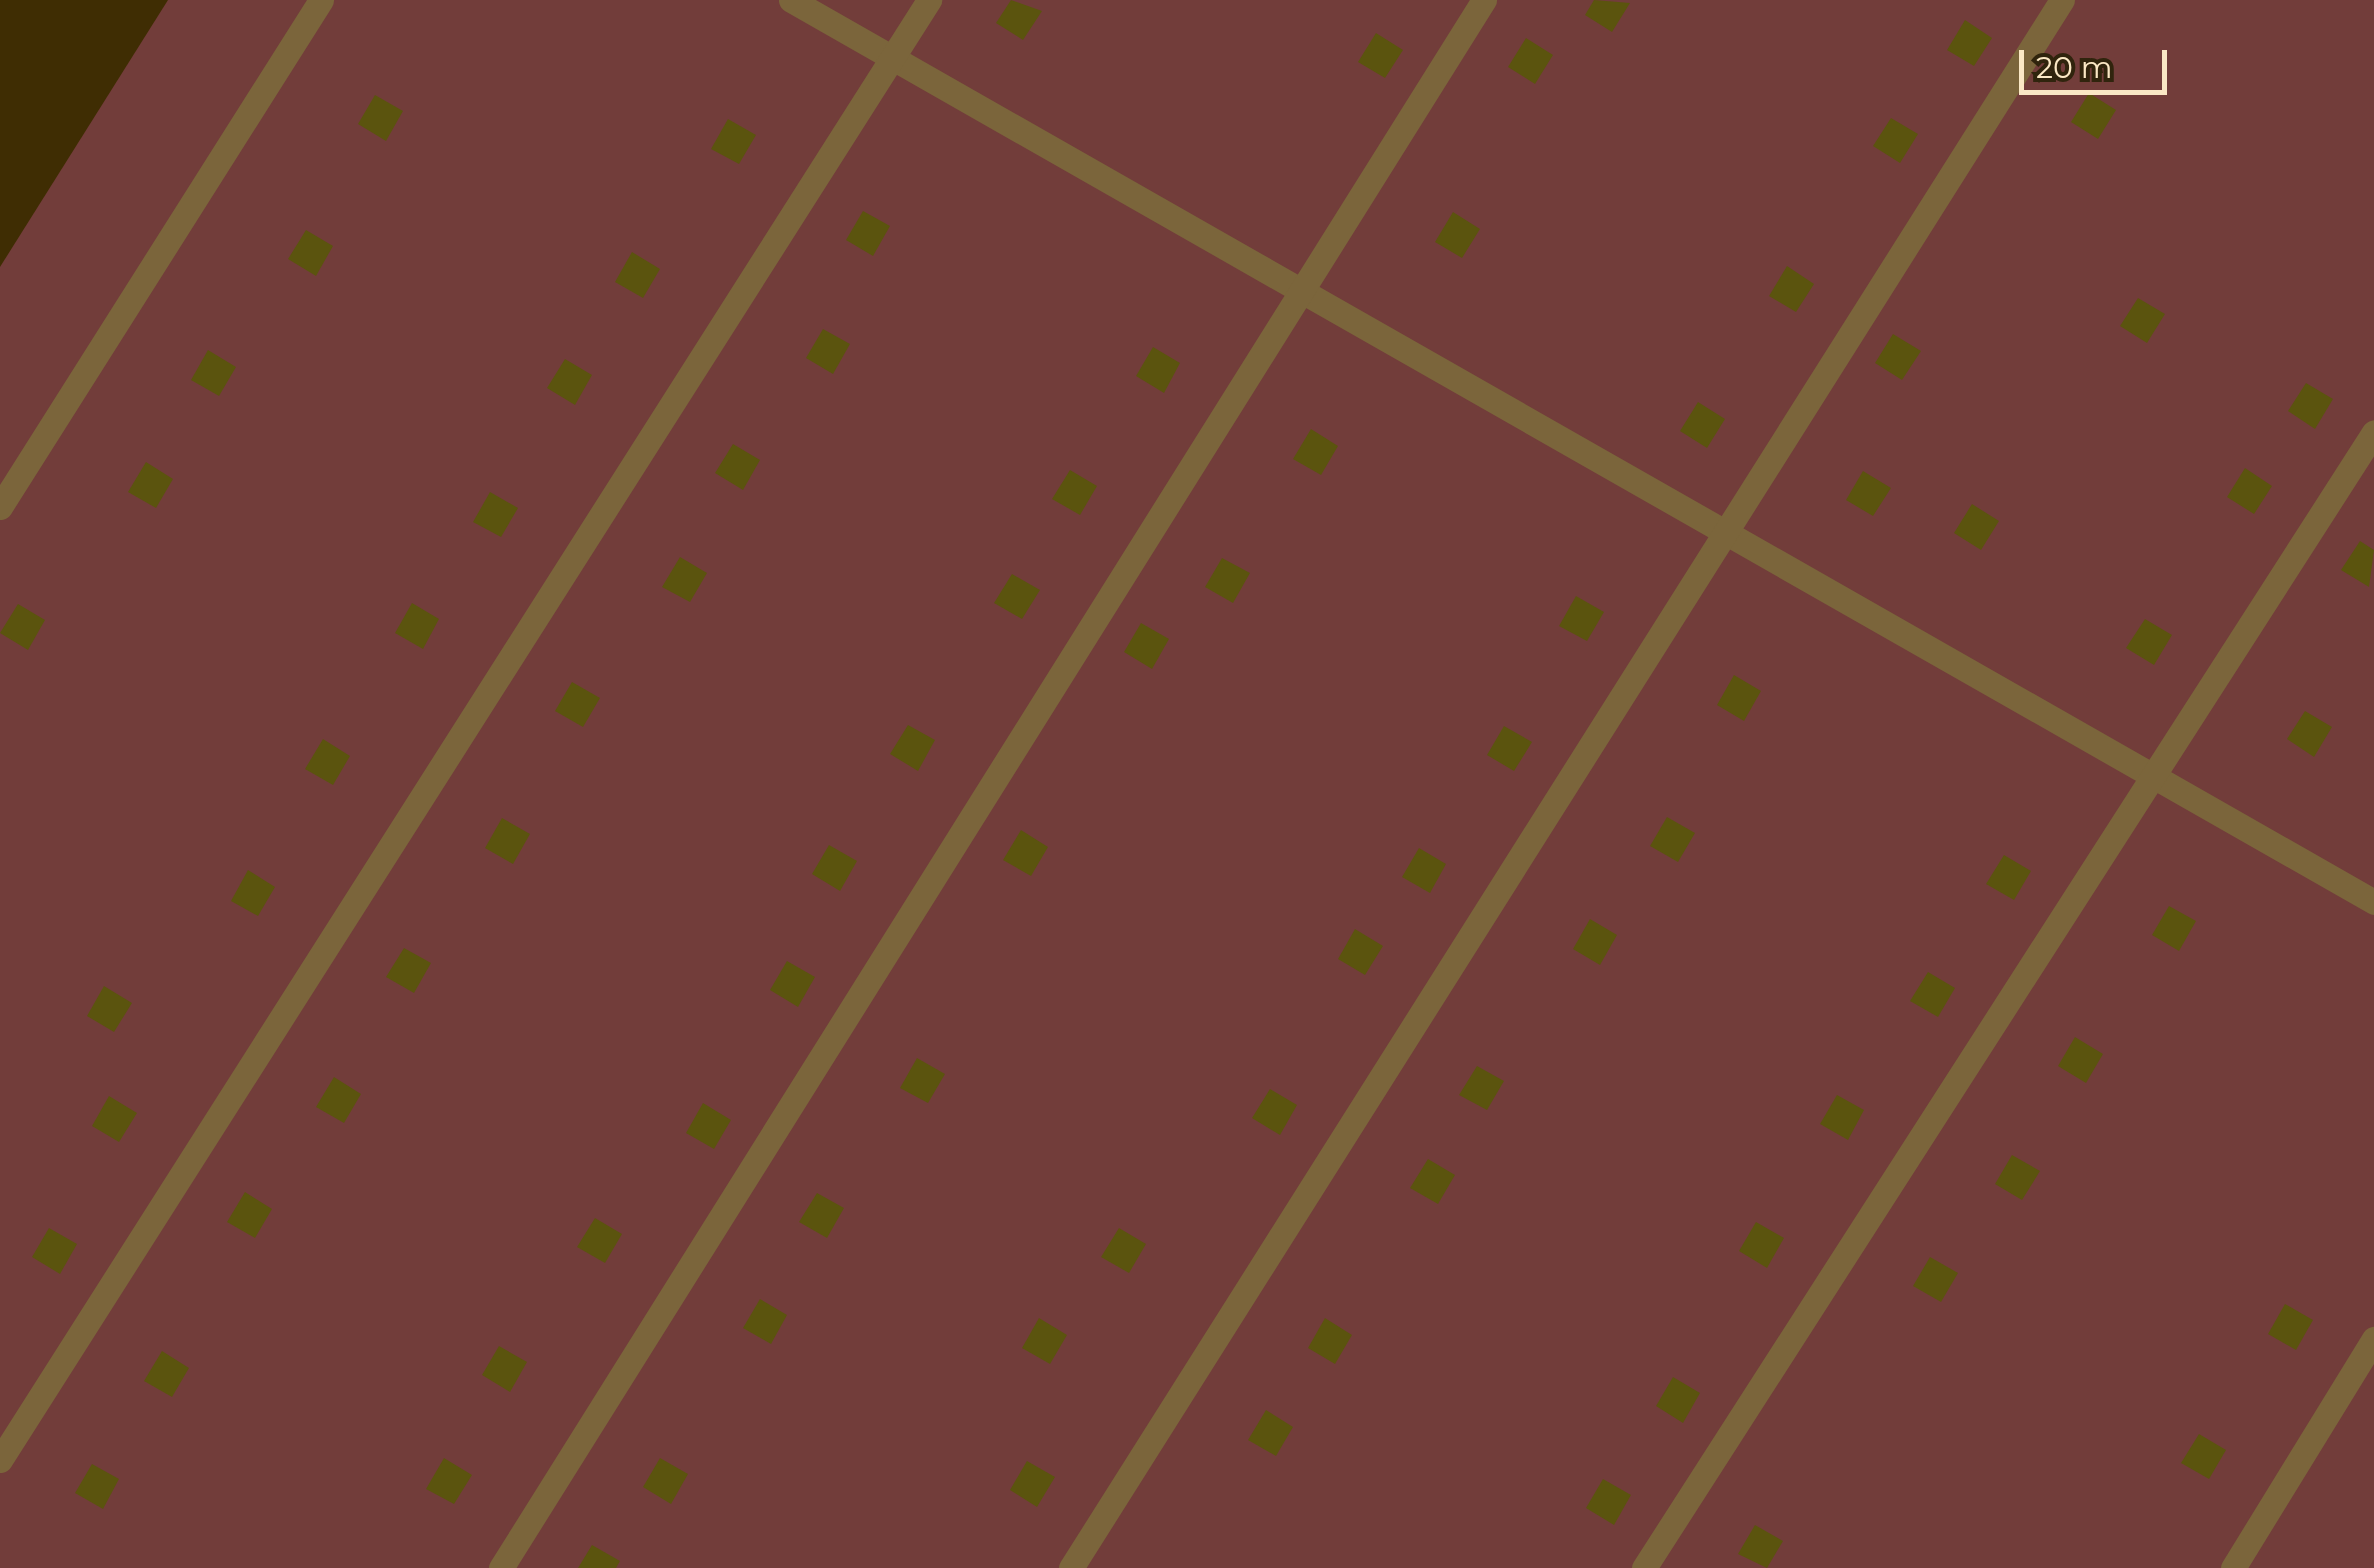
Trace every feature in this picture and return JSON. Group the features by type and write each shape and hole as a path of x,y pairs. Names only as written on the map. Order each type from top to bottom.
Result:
{"lane":[{"path":"0,507 321,0"},
{"path":"791,0 2374,902"},
{"path":"0,1460 929,0"},
{"path":"501,1568 1484,0"},
{"path":"1071,1568 1720,529 2062,0"},
{"path":"1644,1568 2156,778 2374,432"},
{"path":"2233,1568 2374,1339"}],"shaded area":[{"path":"168,0 2374,0 2374,1568 0,1568 0,267"}],"building":[{"path":"1011,0 1042,11 1023,40 996,23"},
{"path":"1594,0 1630,3 1612,32 1585,15"},
{"path":"1965,20 1992,38 1974,66 1947,50"},
{"path":"1376,33 1403,50 1385,78 1358,62"},
{"path":"1526,38 1553,55 1535,84 1508,67"},
{"path":"2089,93 2116,110 2098,139 2071,122"},
{"path":"375,95 403,111 386,141 358,124"},
{"path":"1891,118 1918,134 1900,163 1873,146"},
{"path":"728,119 756,135 739,164 711,149"},
{"path":"863,211 890,226 873,256 846,240"},
{"path":"1453,212 1480,229 1462,258 1435,242"},
{"path":"306,230 333,246 316,276 288,259"},
{"path":"632,252 660,269 643,298 615,282"},
{"path":"1787,266 1814,284 1796,312 1769,296"},
{"path":"2138,298 2165,314 2147,343 2120,326"},
{"path":"823,329 850,344 833,374 806,358"},
{"path":"1893,334 1921,351 1902,380 1875,363"},
{"path":"1153,347 1180,363 1164,393 1136,376"},
{"path":"208,350 236,367 219,396 191,380"},
{"path":"565,359 592,375 575,405 547,388"},
{"path":"2306,383 2333,399 2315,429 2288,411"},
{"path":"1698,402 1725,419 1707,448 1680,431"},
{"path":"1311,429 1338,446 1321,475 1293,459"},
{"path":"733,444 760,460 743,490 715,473"},
{"path":"146,462 173,479 156,508 128,492"},
{"path":"2245,468 2272,486 2254,514 2227,497"},
{"path":"1070,470 1097,486 1080,515 1052,499"},
{"path":"1863,471 1891,488 1873,516 1846,500"},
{"path":"490,492 518,508 501,537 473,522"},
{"path":"1972,504 1999,521 1981,550 1954,533"},
{"path":"2360,541 2374,550 2369,587 2341,570"},
{"path":"680,557 707,573 690,602 662,587"},
{"path":"1222,558 1250,573 1233,603 1205,587"},
{"path":"1012,574 1040,590 1022,619 994,603"},
{"path":"1576,596 1604,612 1587,641 1559,626"},
{"path":"412,603 439,619 423,649 395,633"},
{"path":"18,604 45,620 28,650 0,633"},
{"path":"2145,619 2172,635 2154,665 2126,648"},
{"path":"1141,623 1169,639 1152,669 1124,652"},
{"path":"1734,675 1761,691 1744,721 1717,705"},
{"path":"572,682 600,698 583,727 555,711"},
{"path":"2305,711 2332,727 2314,757 2287,739"},
{"path":"908,725 935,740 918,771 890,754"},
{"path":"1504,726 1532,742 1514,771 1487,755"},
{"path":"323,739 350,756 333,785 305,769"},
{"path":"1667,817 1695,833 1678,862 1650,846"},
{"path":"502,818 530,834 513,864 485,848"},
{"path":"1021,830 1048,847 1031,876 1003,860"},
{"path":"829,845 857,861 840,891 812,874"},
{"path":"1419,848 1446,864 1430,893 1402,877"},
{"path":"2004,855 2031,871 2014,900 1986,884"},
{"path":"248,870 275,887 258,916 231,901"},
{"path":"2169,906 2196,921 2179,951 2152,935"},
{"path":"1590,919 1617,935 1600,965 1573,949"},
{"path":"1355,929 1383,946 1365,975 1338,959"},
{"path":"404,948 431,963 414,993 386,977"},
{"path":"787,961 815,977 798,1007 770,990"},
{"path":"1928,972 1955,988 1938,1017 1910,1001"},
{"path":"104,986 132,1003 114,1032 87,1016"},
{"path":"2075,1037 2103,1054 2086,1083 2058,1066"},
{"path":"917,1058 945,1074 928,1103 900,1088"},
{"path":"1477,1066 1504,1081 1487,1110 1459,1095"},
{"path":"334,1077 361,1094 344,1123 316,1107"},
{"path":"1270,1089 1297,1105 1280,1135 1252,1118"},
{"path":"1837,1095 1864,1110 1848,1140 1820,1124"},
{"path":"109,1096 137,1113 119,1142 92,1126"},
{"path":"703,1103 731,1120 714,1149 686,1133"},
{"path":"2012,1155 2040,1171 2022,1200 1995,1184"},
{"path":"1428,1159 1455,1175 1438,1204 1410,1188"},
{"path":"245,1192 272,1209 255,1238 227,1222"},
{"path":"817,1193 844,1208 827,1238 799,1222"},
{"path":"595,1218 622,1234 605,1263 577,1247"},
{"path":"1756,1222 1784,1238 1767,1268 1739,1251"},
{"path":"49,1228 77,1244 60,1274 32,1257"},
{"path":"1119,1228 1146,1244 1129,1273 1101,1257"},
{"path":"1930,1257 1958,1273 1941,1302 1913,1286"},
{"path":"760,1299 787,1315 771,1344 743,1328"},
{"path":"2285,1304 2313,1320 2296,1350 2268,1334"},
{"path":"1039,1318 1067,1335 1050,1364 1022,1348"},
{"path":"1325,1318 1352,1335 1335,1364 1308,1348"},
{"path":"499,1346 527,1362 510,1392 482,1375"},
{"path":"162,1351 189,1368 172,1397 144,1381"},
{"path":"1673,1377 1700,1393 1683,1423 1656,1406"},
{"path":"1266,1410 1293,1427 1276,1456 1248,1440"},
{"path":"2199,1434 2226,1450 2209,1479 2181,1463"},
{"path":"444,1458 472,1475 454,1504 426,1489"},
{"path":"660,1458 688,1474 671,1504 643,1487"},
{"path":"1027,1461 1055,1477 1037,1507 1010,1490"},
{"path":"92,1464 119,1479 103,1509 75,1493"},
{"path":"1603,1479 1631,1495 1614,1525 1586,1508"},
{"path":"1755,1525 1783,1541 1767,1568 1738,1554"},
{"path":"592,1545 620,1561 616,1568 578,1568"}]}
